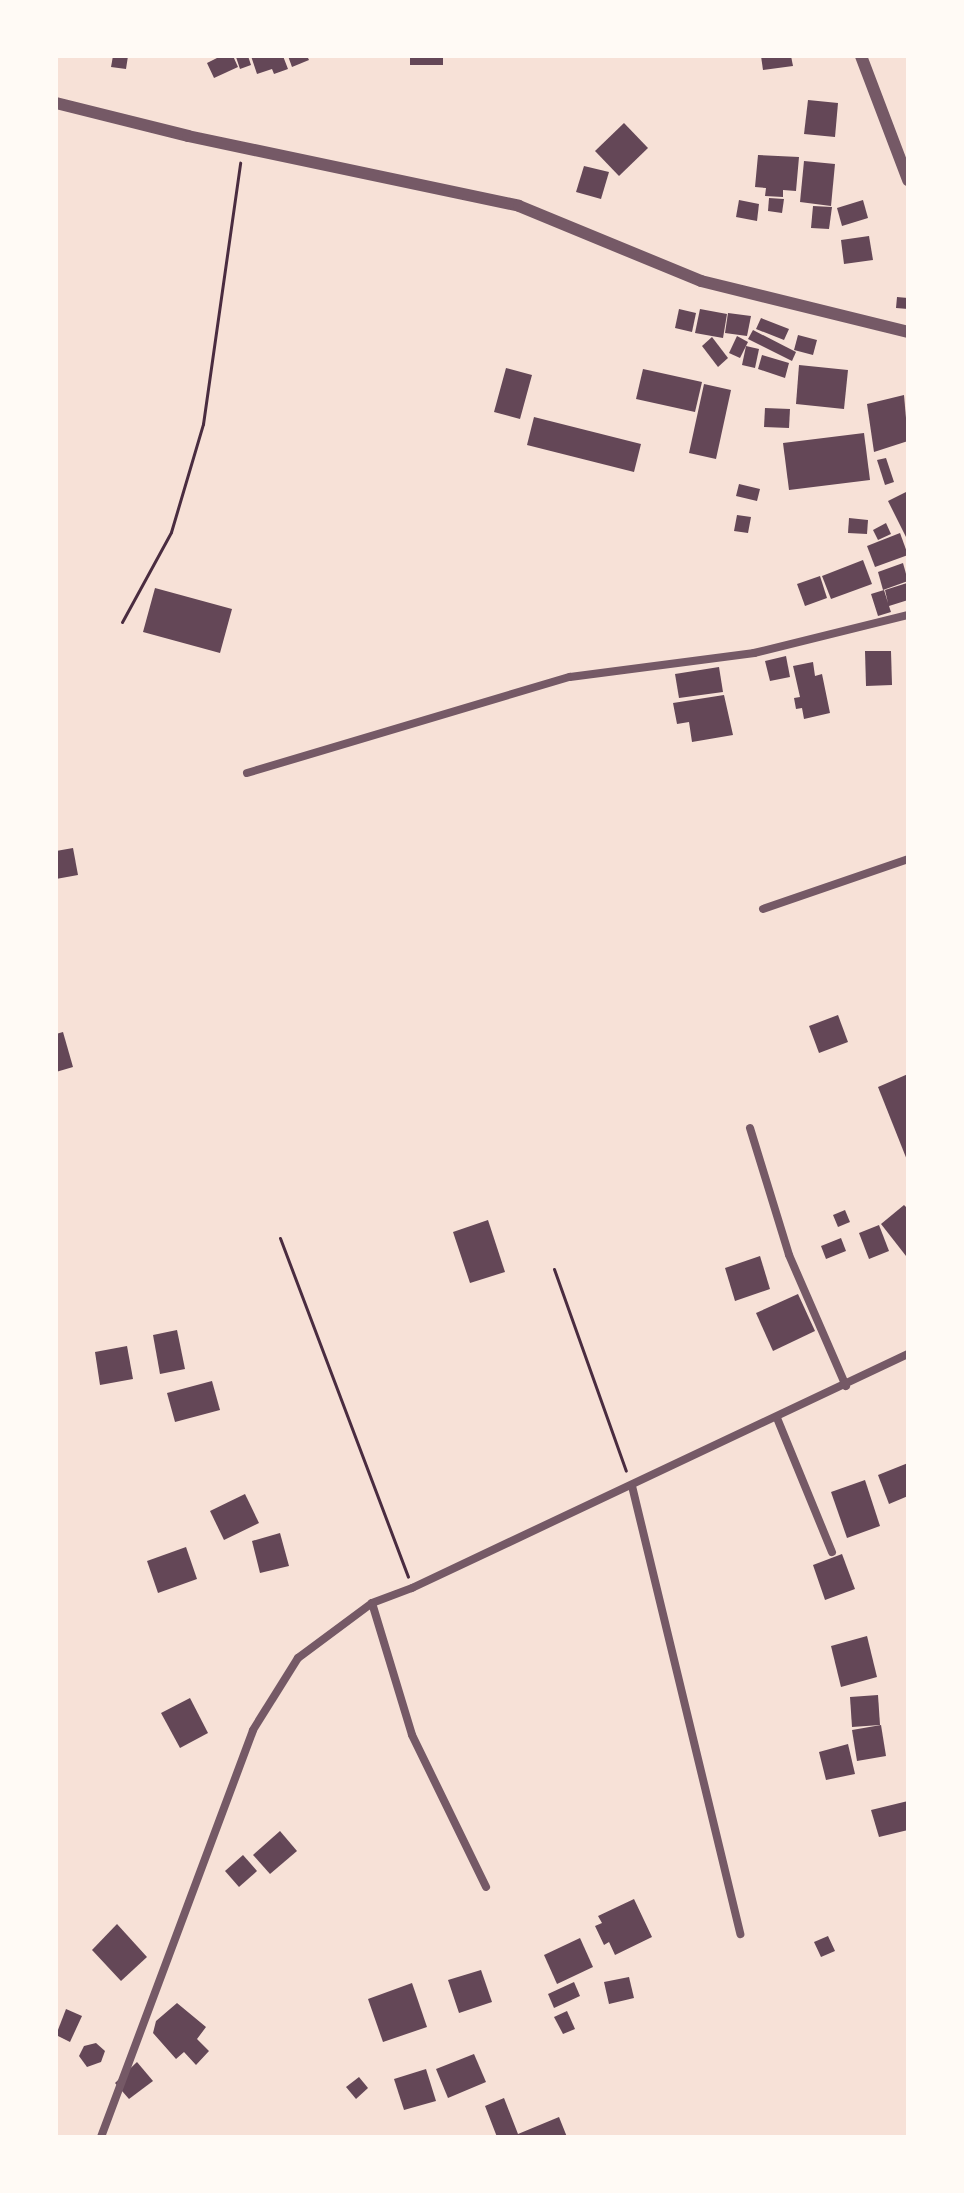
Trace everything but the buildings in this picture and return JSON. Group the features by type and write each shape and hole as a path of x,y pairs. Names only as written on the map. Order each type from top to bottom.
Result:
{"street":[{"path":"861,56 908,180"},
{"path":"56,103 242,147 519,206 701,281 908,332"},
{"path":"247,773 570,677 754,653 908,615"},
{"path":"763,909 908,859"},
{"path":"750,1128 789,1255 846,1386"},
{"path":"101,2137 253,1730 298,1658 372,1603 412,1588 632,1486 908,1354"},
{"path":"777,1418 832,1552"},
{"path":"632,1486 740,1934"},
{"path":"372,1603 412,1735 486,1887"}],"path":[{"path":"122,622 171,532 203,424 242,147"},
{"path":"280,1238 412,1588"},
{"path":"554,1269 632,1486"}]}
